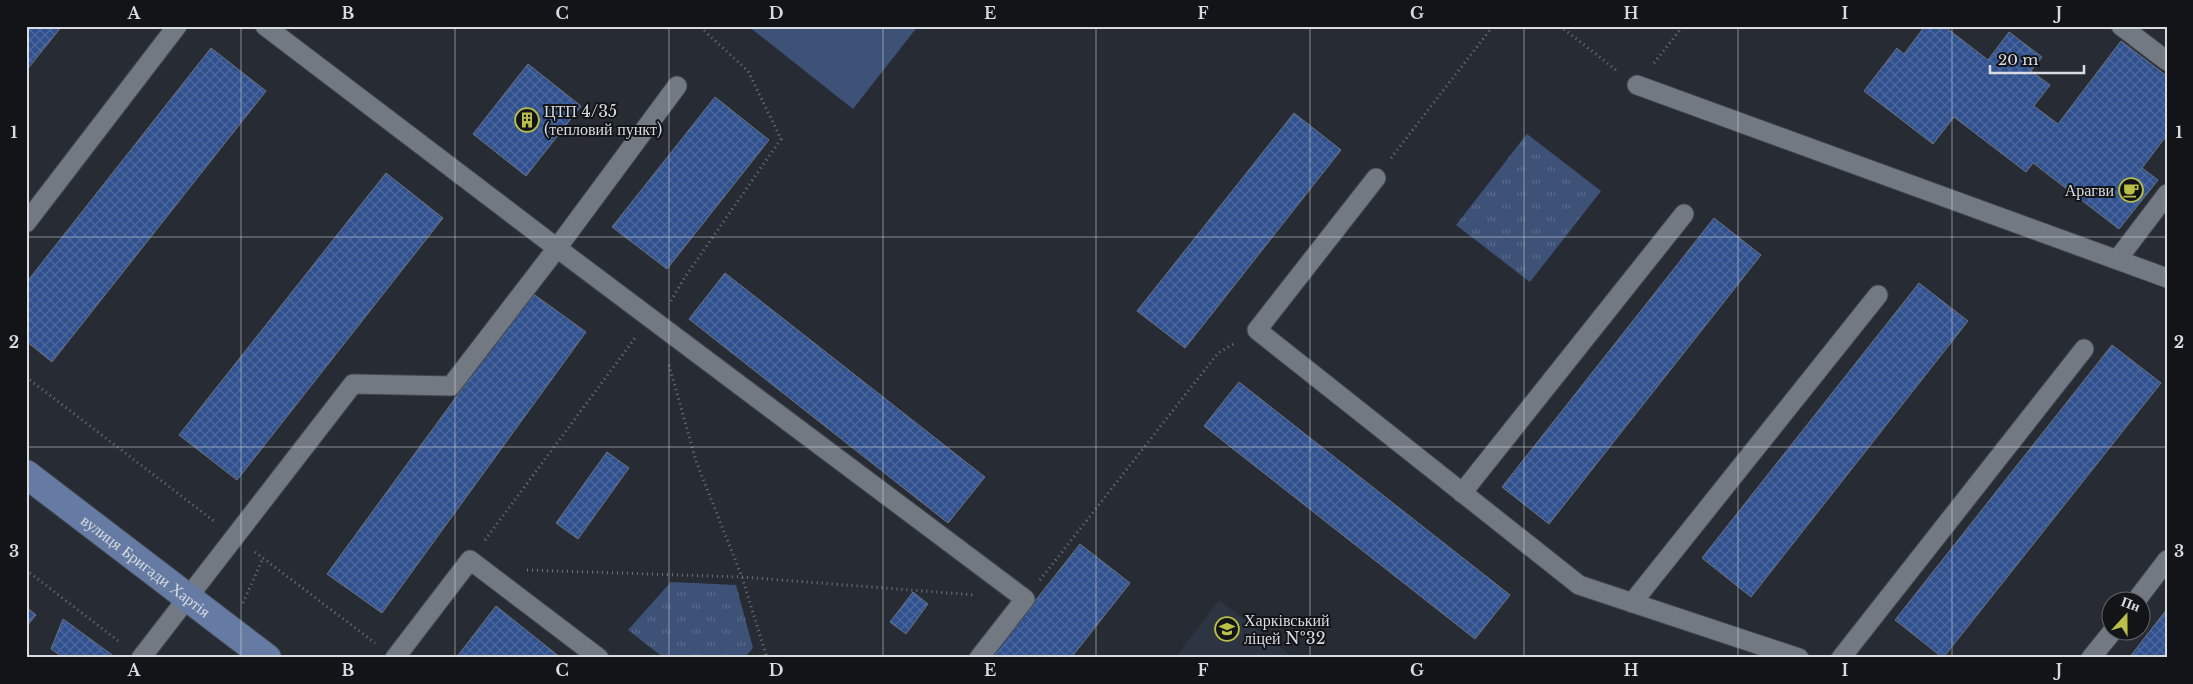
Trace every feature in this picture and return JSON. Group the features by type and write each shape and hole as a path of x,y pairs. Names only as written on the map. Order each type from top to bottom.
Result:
{"street":[{"name":"вулиця Бригади Хартія","path":"26,474 267,658"}],"lane":[{"path":"26,223 177,26"},
{"path":"266,26 557,248 1025,599 979,658"},
{"path":"2121,26 2167,61"},
{"path":"141,658 353,384 450,386 557,248 677,86"},
{"path":"1637,86 2167,278"},
{"path":"1376,178 1257,330 1579,586 1799,658"},
{"path":"2117,260 2167,194"},
{"path":"1462,494 1684,214"},
{"path":"1632,603 1878,295"},
{"path":"1841,658 2084,349"},
{"path":"395,658 470,560 599,658"},
{"path":"2143,592 2167,560"},
{"path":"2091,658 2104,642"}],"path":[{"path":"470,560 654,320 781,139 748,70 699,26"},
{"path":"1376,178 1493,26"},
{"path":"1560,26 1637,86 1683,26"},
{"path":"654,320 696,461 742,577 767,658"},
{"path":"1025,599 1218,353 1257,330"},
{"path":"26,377 379,646"},
{"path":"26,570 126,646"},
{"path":"537,571 742,577 976,595"}],"shaded area":[{"name":"Харківський ліцей №32","path":"1219,600 1294,658 1175,658"}],"green space":[{"path":"748,26 918,26 853,109"},
{"path":"1527,134 1601,191 1530,282 1456,225"},
{"path":"671,582 736,585 753,648 744,658 664,658 628,630"}],"building":[{"path":"26,26 62,26 26,71"},
{"path":"1925,26 1944,26 1988,60 2009,32 2042,57 2031,71 2050,85 2034,106 2058,124 2121,41 2167,76 2167,135 2142,168 2158,180 2119,229 2033,163 2026,172 1954,117 1933,144 1864,91 1897,48 1904,54"},
{"path":"211,48 266,91 52,362 26,341 26,283"},
{"name":"ЦТП 4/35 (тепловий пункт)","path":"528,64 581,106 526,176 473,134"},
{"path":"715,97 769,140 667,269 612,227"},
{"path":"1294,113 1341,150 1185,348 1137,311"},
{"path":"386,173 443,218 237,480 179,435"},
{"path":"1714,218 1761,255 1549,524 1502,487"},
{"path":"725,273 985,477 948,523 689,319"},
{"path":"1919,283 1968,321 1751,597 1702,558"},
{"path":"532,293 586,332 382,613 327,574"},
{"path":"2112,345 2161,383 1943,658 1895,620"},
{"path":"1239,382 1510,595 1475,639 1204,426"},
{"path":"607,452 629,468 578,539 556,523"},
{"path":"1080,544 1130,583 1071,658 990,658"},
{"path":"913,592 928,604 906,634 890,622"},
{"path":"496,606 561,658 456,658"},
{"path":"26,607 36,615 26,627"},
{"path":"2167,609 2167,658 2129,658 2141,642 2150,642 2150,631"},
{"path":"63,619 115,658 64,658 51,649"}],"place":[{"name":"ЦТП 4/35 (тепловий пункт)","path":"527,120"},
{"name":"Арагви","path":"2131,190"},
{"name":"Харківський ліцей №32","path":"1227,629"}]}
